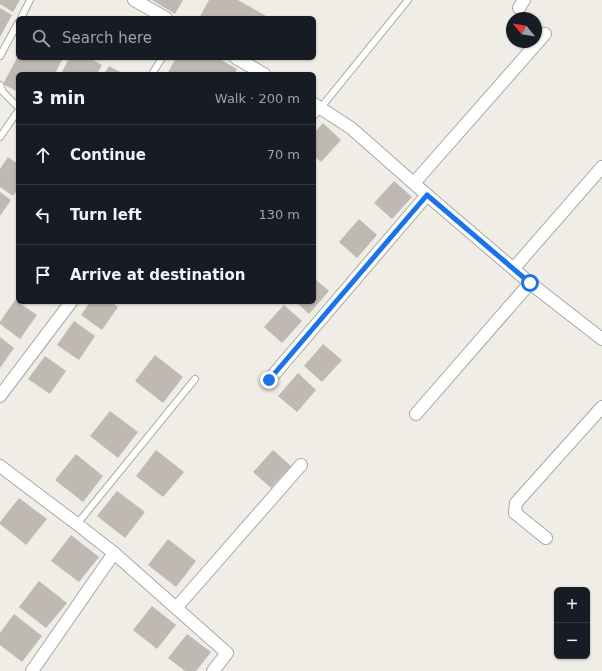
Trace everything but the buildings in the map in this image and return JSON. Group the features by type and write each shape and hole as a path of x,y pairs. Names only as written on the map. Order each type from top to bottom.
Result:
{"street":[{"path":"134,0 162,16"},
{"path":"414,183 545,34"},
{"path":"240,60 260,72"},
{"path":"316,109 351,128 530,283 602,339"},
{"path":"514,268 602,167"},
{"path":"269,380 427,195"},
{"path":"416,414 530,283"},
{"path":"0,396 69,304"},
{"path":"546,538 515,513 516,503 602,408"},
{"path":"176,608 301,465"},
{"path":"1,468 77,524 114,554 227,652 213,671"},
{"path":"32,671 114,554"}],"lane":[{"path":"21,16 30,0"},
{"path":"316,109 408,0"},
{"path":"0,56 16,27"},
{"path":"153,72 161,60"},
{"path":"0,85 3,92 16,105"},
{"path":"0,137 16,114"},
{"path":"77,524 195,379"}],"route":[{"path":"269,380 427,195 530,283"}]}
